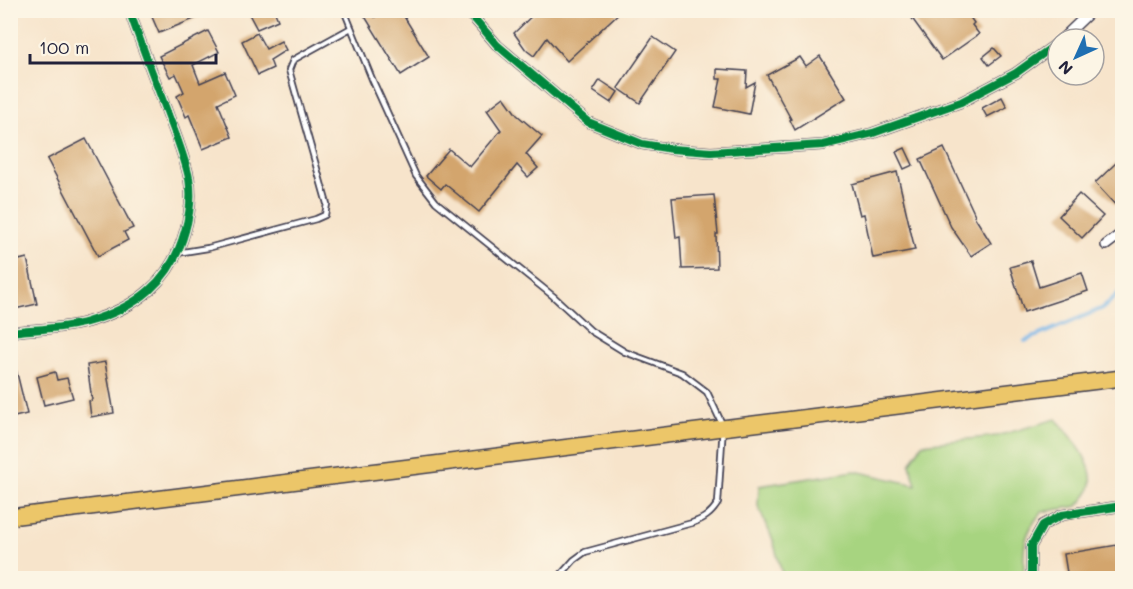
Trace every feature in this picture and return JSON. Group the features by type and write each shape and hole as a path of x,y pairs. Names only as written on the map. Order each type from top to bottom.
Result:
{"main road":[{"path":"10,517 589,446 723,426 1122,378"}],"street":[{"path":"10,332 84,323 135,303 170,269 183,241 191,212 189,179 180,148 129,10"},
{"path":"467,10 497,45 588,122 615,135 642,144 711,152 824,145 873,133 961,102 1016,73 1046,52"},
{"path":"1074,27 1092,10"},
{"path":"1106,245 1122,233"},
{"path":"1031,579 1031,546 1043,525 1062,515 1122,507"}],"lane":[{"path":"344,10 416,176 436,202 553,296 591,331 625,352 682,373 708,392 723,426 718,503 712,512 692,523 585,552 574,560 558,579"},
{"path":"177,253 208,248 325,215 327,204 289,70 293,60 351,28"}],"green space":[{"path":"1056,419 1082,452 1091,482 1088,493 1078,506 1042,512 1035,520 1025,543 1024,578 783,578 773,540 758,506 759,486 855,471 916,485 910,464 922,444 997,436"}],"building":[{"path":"149,10 214,10 214,11 159,33"},
{"path":"257,10 274,10 278,20 257,29 249,14"},
{"path":"361,10 372,10 375,17 385,10 400,10 429,57 401,75"},
{"path":"538,10 622,10 567,61 547,38 534,56 526,50 514,33"},
{"path":"906,10 965,10 979,34 942,60"},
{"path":"208,31 219,52 193,65 200,83 225,72 235,95 218,103 232,137 203,149 189,115 186,117 177,96 184,92 176,74 170,77 159,56"},
{"path":"257,33 266,49 281,41 286,50 270,60 273,68 258,75 242,41"},
{"path":"653,37 675,52 640,103 618,88"},
{"path":"994,48 1001,56 989,65 983,57"},
{"path":"820,56 846,98 795,130 767,75 800,57 806,66"},
{"path":"717,69 747,71 746,87 755,82 749,114 715,107 721,79 717,79"},
{"path":"600,80 618,92 611,103 593,91"},
{"path":"504,97 517,115 542,136 526,154 538,168 528,177 517,165 479,212 445,184 441,189 426,176 449,149 470,167 501,130 487,110"},
{"path":"1002,97 1007,107 987,117 982,108"},
{"path":"86,139 133,228 124,232 128,240 98,256 47,159"},
{"path":"905,148 913,165 904,169 896,152"},
{"path":"944,148 974,216 991,243 971,256 951,227 920,159"},
{"path":"1117,162 1122,168 1122,212 1095,183"},
{"path":"897,172 915,250 873,258 864,214 860,215 852,184"},
{"path":"1079,194 1103,216 1082,238 1059,216"},
{"path":"714,195 718,234 716,234 717,268 682,269 680,237 676,238 672,198"},
{"path":"10,242 14,242 19,260 27,258 37,304 10,310"},
{"path":"1031,261 1039,287 1082,273 1088,291 1024,312 1010,267"},
{"path":"14,361 27,414 10,418 10,362"},
{"path":"105,362 114,413 91,417 89,401 92,400 87,365"},
{"path":"55,372 57,380 67,378 73,398 44,405 37,377"},
{"path":"1117,545 1122,579 1068,579 1064,554"}],"waterway":[{"path":"1025,341 1103,308 1122,290"}],"cycle path":[{"path":"10,332 78,324 121,309 136,301 161,279 179,249 189,212 189,178 179,143 129,10"},
{"path":"467,10 497,45 588,122 642,144 711,152 823,145 873,133 961,102 1016,73 1046,52"},
{"path":"1031,578 1031,546 1043,525 1062,515 1122,506"}]}
